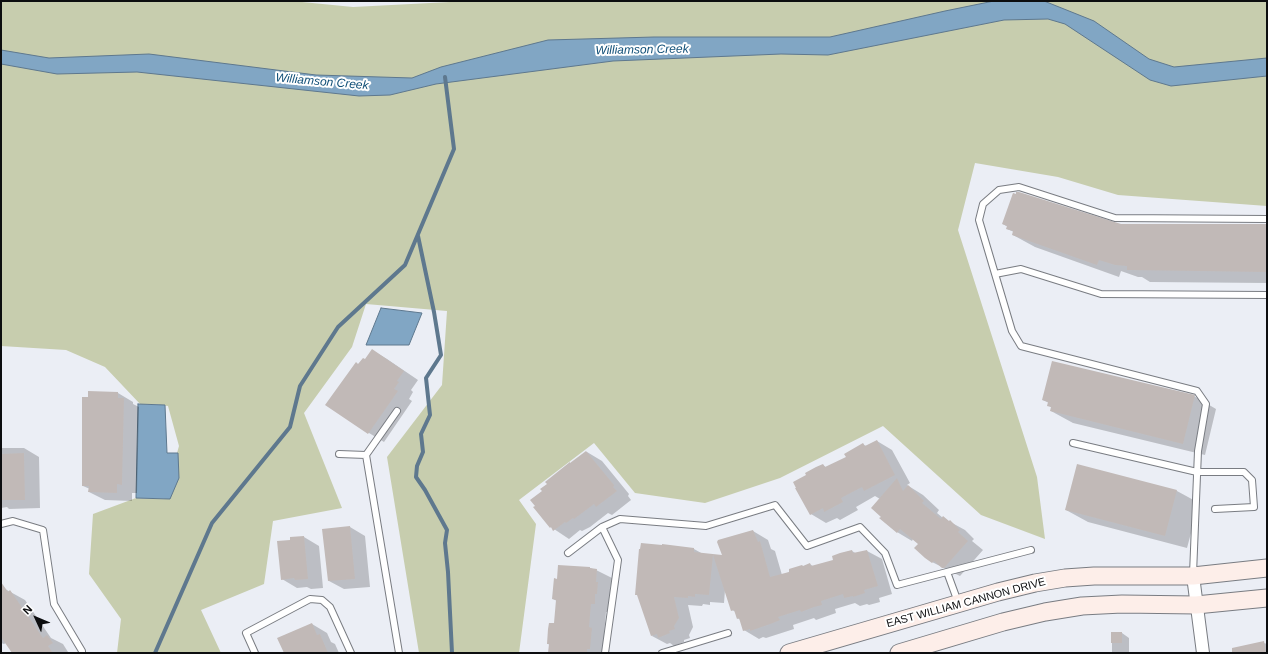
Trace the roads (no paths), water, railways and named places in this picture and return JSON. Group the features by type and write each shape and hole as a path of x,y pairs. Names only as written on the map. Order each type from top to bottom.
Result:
{"main road":[{"name":"EAST WILLIAM CANNON DRIVE","path":"789,653 1035,583 1065,578 1094,576 1193,576 1267,568"},
{"path":"899,653 1003,622 1045,612 1082,606 1122,604 1196,605 1267,598"}],"street":[{"path":"1193,576 1203,653"}],"lane":[{"path":"1193,576 1198,451 1206,404 1197,391 1021,346 1012,331 979,220 983,204 999,190 1019,187 1115,218 1267,219"},
{"path":"995,274 1021,269 1101,294 1267,295"},
{"path":"397,411 366,455 399,653"},
{"path":"1073,443 1197,472 1244,472 1252,480 1254,507 1215,509"},
{"path":"339,454 366,455"},
{"path":"568,553 602,527 620,519 706,526 775,505 807,546 860,527 885,553 897,585 1031,550"},
{"path":"1,524 13,521 43,530 54,604 82,653"},
{"path":"602,527 618,560 606,653"},
{"path":"947,572 959,604"},
{"path":"256,653 246,633 310,599 322,600 330,607 352,653"},
{"path":"665,653 728,633"}],"water":[{"name":"Williamson Creek","path":"994,1 1044,1 1094,21 1149,59 1174,67 1267,58 1267,76 1171,86 1150,80 1065,24 1048,19 1004,20 828,55 781,54 613,61 436,84 390,95 359,96 137,72 57,74 1,64 1,50 49,58 149,54 316,75 412,78 441,67 548,40 654,37 830,37"},
{"path":"381,308 422,313 409,345 366,345"},
{"path":"138,404 165,405 167,453 178,453 179,478 170,499 136,498"}],"waterway":[{"path":"155,653 212,523 290,427 300,386 338,327 405,265 454,149 445,77"},
{"path":"418,236 434,312 441,355 426,378 430,415 421,434 423,452 417,466 416,477 425,490 447,530 445,543 452,653"}]}
